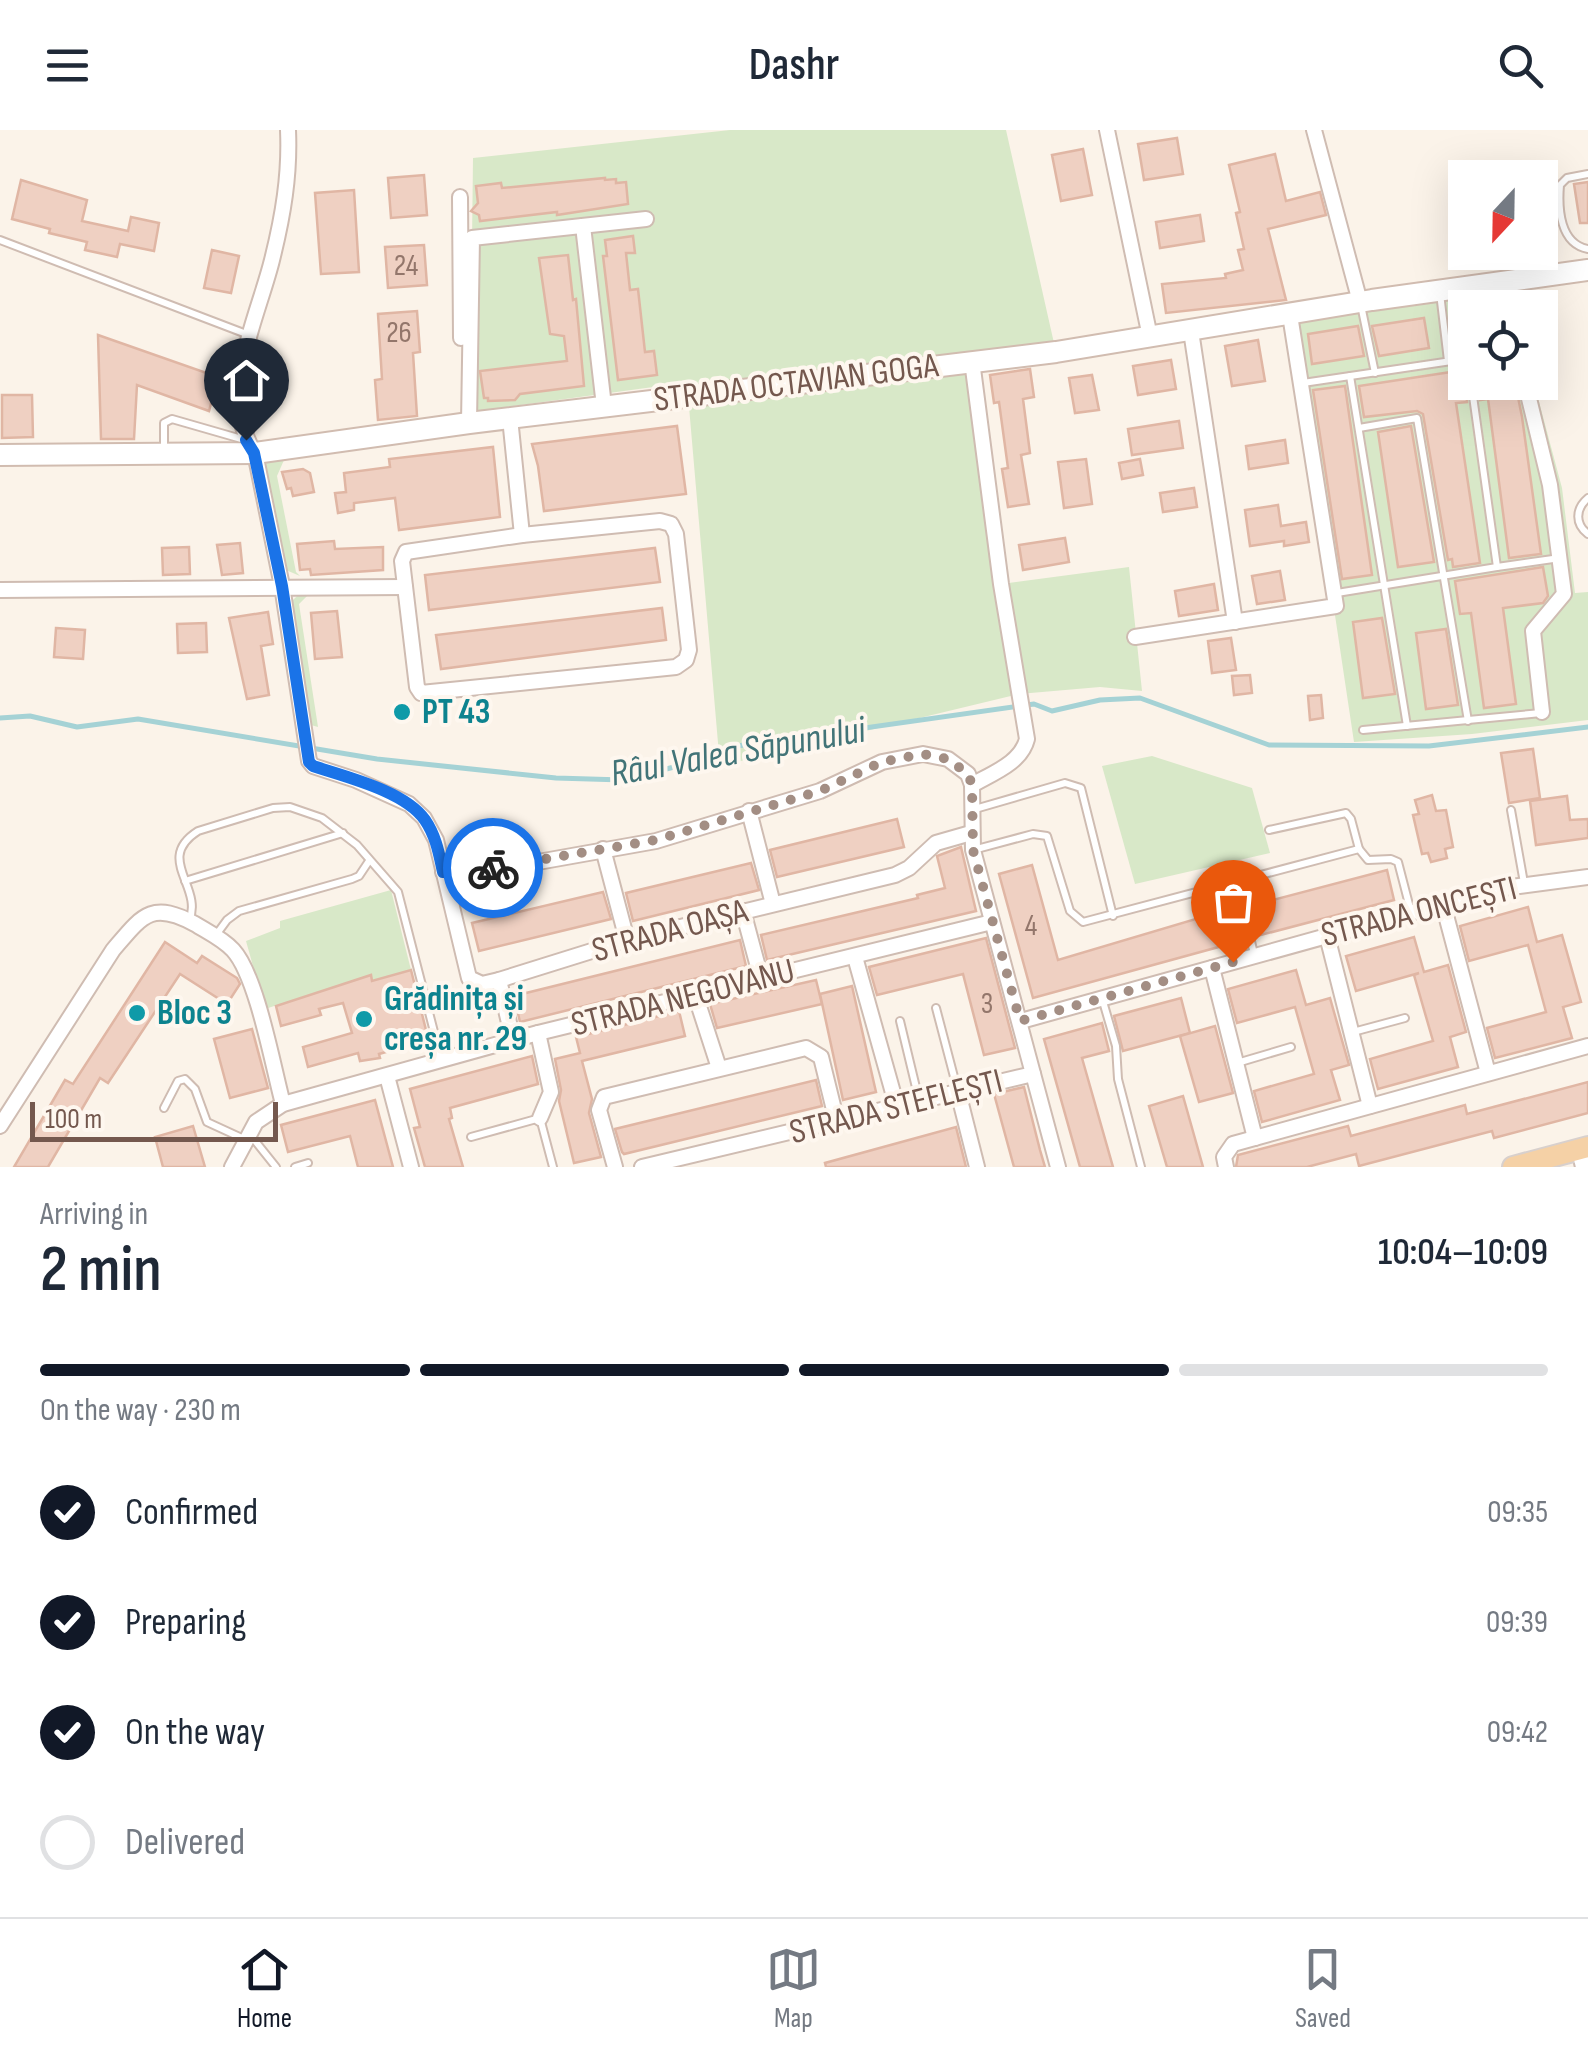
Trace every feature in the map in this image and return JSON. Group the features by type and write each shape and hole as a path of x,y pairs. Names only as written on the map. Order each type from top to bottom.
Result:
{"main road":[{"path":"1513,1167 1584,1155"}],"street":[{"path":"288,130 290,173 239,382 282,586 308,756 313,766 410,804 424,818 436,840 466,975 482,984 499,980 513,1040"},
{"path":"1107,130 1150,337"},
{"path":"1314,130 1360,302"},
{"path":"460,197 492,416 522,535"},
{"path":"492,416 472,238 504,230 583,221 637,220"},
{"path":"583,221 591,254 584,271 591,338 613,400"},
{"name":"STRADA OCTAVIAN GOGA","path":"0,455 164,454 250,447 660,391 972,361 1588,270"},
{"path":"1506,281 1507,290"},
{"path":"1135,637 1235,622 1335,600 1290,314"},
{"path":"1191,330 1235,622"},
{"path":"972,361 1000,584 1027,738 1024,751 972,785"},
{"path":"1529,400 1550,485 1564,594 1533,631 1542,712"},
{"path":"660,520 671,524 676,534 689,650 686,660 676,666 421,693 417,687 402,561 406,552 522,535 660,520"},
{"path":"0,590 405,587"},
{"path":"443,872 510,867 656,840 820,791 882,762 923,754 948,759 968,774 972,785 973,850 1058,1167"},
{"path":"748,811 774,904"},
{"name":"STRADA OAȘA","path":"499,980 627,940 895,875 909,868 936,843 971,833"},
{"path":"603,849 627,940"},
{"name":"STRADA ONCEȘTI","path":"1020,1021 1444,904 1524,884 1588,877"},
{"path":"1444,904 1488,1074"},
{"path":"0,1126 114,950 133,926 157,911 168,911 190,921 235,952 248,974 284,1104"},
{"path":"744,911 762,978"},
{"name":"STRADA NEGOVANU","path":"232,1167 262,1115 284,1104 538,1033 992,922"},
{"path":"1327,936 1370,1106"},
{"path":"856,957 897,1106"},
{"path":"1212,968 1255,1138"},
{"path":"694,994 718,1068"},
{"path":"538,1033 551,1092 540,1118"},
{"path":"1226,1167 1227,1148 1255,1138 1588,1046"},
{"path":"615,1167 599,1110 604,1097 806,1048 821,1058 837,1122"},
{"name":"STRADA STEFLEȘTI","path":"642,1167 704,1160 897,1106 1033,1074"},
{"path":"386,1076 411,1167"},
{"path":"958,1092 977,1167"}],"lane":[{"path":"1588,174 1560,184 1559,196 1566,237 1574,246 1588,249"},
{"path":"0,240 250,336"},
{"path":"1301,384 1448,361 1440,290"},
{"path":"1360,302 1376,372"},
{"path":"1350,376 1407,726"},
{"path":"1474,400 1497,567"},
{"path":"1359,428 1417,418 1468,721"},
{"path":"164,454 162,430 164,423 172,419 250,447"},
{"path":"1588,498 1580,506 1578,518 1588,534"},
{"path":"1335,600 1384,586 1560,558"},
{"path":"1363,730 1542,712"},
{"path":"974,809 1065,783 1081,788 1113,916"},
{"path":"190,921 194,909 179,852 185,840 198,831 273,808 290,806 322,818 344,833 398,892 441,1060"},
{"path":"1511,810 1524,884"},
{"path":"1269,830 1346,813 1359,849 1368,860 1398,862 1412,913"},
{"path":"185,882 344,833"},
{"path":"973,850 1034,834 1047,836 1074,917 1083,922 1359,849"},
{"path":"215,936 226,920 240,911 359,876 370,860"},
{"path":"1236,882 1254,956"},
{"path":"1102,998 1141,1167"},
{"path":"936,1008 958,1092"},
{"path":"1352,1032 1405,1018"},
{"path":"900,1022 920,1101"},
{"path":"1236,1064 1291,1047"},
{"path":"164,1108 178,1081 186,1079 191,1082 207,1122 247,1137 276,1167"},
{"path":"471,1137 540,1118 553,1167"},
{"path":"296,1167 308,1163"}],"green space":[{"path":"730,130 1006,130 1056,352 972,362 1001,584 1129,567 1142,691 1100,687 1019,694 720,766 688,395 668,385 470,412 473,158"},
{"path":"1514,280 1516,290 1450,290"},
{"path":"1448,290 1448,400 1539,400 1562,488 1575,593 1588,592 1588,720 1472,734 1354,742 1290,315"},
{"path":"268,460 284,460 277,476 296,572 300,576 286,570 263,471"},
{"path":"300,593 309,594 299,604 318,727 311,725 291,602"},
{"path":"1152,756 1252,788 1270,853 1135,884 1102,766"},
{"path":"391,890 411,970 372,981 370,975 265,1009 246,941 280,928 280,921"}],"building":[{"path":"1177,138 1183,174 1144,180 1138,144"},
{"path":"1083,149 1092,195 1061,201 1052,155"},
{"path":"1275,154 1286,201 1320,192 1326,215 1268,229 1286,300 1166,313 1162,284 1226,278 1225,274 1243,270 1238,250 1244,249 1236,213 1240,212 1229,165"},
{"path":"424,175 427,215 391,218 388,178"},
{"path":"605,178 626,182 628,204 480,221 479,215 471,211 478,203 476,186 501,183 502,188"},
{"path":"21,180 87,200 82,221 128,231 131,217 159,223 154,251 120,244 117,257 85,250 87,242 12,219"},
{"path":"1588,182 1588,223 1580,223 1574,184"},
{"path":"354,190 359,272 321,274 315,193"},
{"path":"1200,215 1204,241 1160,248 1156,222"},
{"path":"633,236 635,253 626,253 630,290 638,289 645,352 654,351 657,375 618,380 603,256 607,256 605,240"},
{"path":"424,245 427,285 388,288 385,247"},
{"path":"212,250 239,256 231,293 204,288"},
{"path":"568,255 584,386 520,394 515,400 488,401 484,398 480,371 567,361 564,336 550,334 539,258"},
{"path":"417,311 420,352 413,353 417,416 378,420 375,380 382,379 378,314"},
{"path":"1424,318 1429,348 1379,356 1372,326"},
{"path":"1358,326 1364,356 1312,364 1308,334"},
{"path":"98,335 218,377 209,411 137,385 134,439 101,439"},
{"path":"1258,340 1265,381 1232,386 1225,346"},
{"path":"1171,360 1176,389 1138,395 1133,366"},
{"path":"1030,369 1034,397 1023,399 1030,453 1021,455 1029,504 1008,507 1002,469 1008,468 999,402 994,403 990,375"},
{"path":"1448,372 1448,400 1467,400 1456,403 1480,563 1453,567 1452,559 1448,560 1423,414 1417,411 1364,417 1359,386"},
{"path":"1092,375 1099,410 1075,413 1069,378"},
{"path":"1345,386 1372,575 1342,579 1313,390"},
{"path":"2,395 32,395 33,437 2,438"},
{"path":"1488,400 1519,400 1541,554 1509,558"},
{"path":"1179,421 1183,448 1132,455 1128,429"},
{"path":"677,426 686,494 544,511 532,444"},
{"path":"1411,426 1434,562 1398,567 1378,432"},
{"path":"1285,440 1288,463 1249,469 1246,446"},
{"path":"493,447 500,517 399,530 395,498 354,503 354,510 338,513 335,493 346,492 344,473 390,467 389,459"},
{"path":"1086,459 1092,504 1064,508 1058,462"},
{"path":"1140,459 1143,475 1122,479 1119,463"},
{"path":"303,469 310,473 314,492 293,496 282,472"},
{"path":"1194,488 1197,507 1163,512 1160,493"},
{"path":"1278,505 1281,526 1306,522 1309,542 1250,546 1245,510"},
{"path":"1065,538 1069,562 1023,570 1019,545"},
{"path":"334,541 335,549 383,547 383,570 311,575 310,569 300,570 297,544"},
{"path":"240,543 243,573 222,575 217,545"},
{"path":"189,547 190,574 163,575 162,548"},
{"path":"655,548 660,582 429,610 425,575"},
{"path":"1543,567 1548,596 1543,603 1503,608 1516,704 1484,708 1471,613 1460,614 1455,581"},
{"path":"1280,571 1285,600 1257,604 1252,576"},
{"path":"1214,584 1218,610 1179,616 1175,591"},
{"path":"662,608 666,640 441,669 436,635"},
{"path":"337,611 342,657 315,659 311,613"},
{"path":"268,612 273,644 261,646 269,695 247,699 229,618"},
{"path":"1382,618 1395,694 1363,698 1353,622"},
{"path":"206,623 207,652 178,653 177,624"},
{"path":"56,628 85,630 83,659 54,657"},
{"path":"1446,629 1458,705 1426,709 1416,633"},
{"path":"1231,638 1236,670 1212,673 1208,641"},
{"path":"1250,675 1252,693 1234,695 1232,676"},
{"path":"1321,695 1323,718 1310,720 1308,696"},
{"path":"1533,749 1540,798 1509,803 1501,753"},
{"path":"1432,795 1436,811 1446,810 1453,847 1445,849 1447,858 1431,862 1428,853 1422,854 1413,815 1419,814 1415,800"},
{"path":"1567,796 1570,820 1588,819 1588,838 1536,845 1530,801"},
{"path":"897,819 904,847 777,877 770,850"},
{"path":"961,847 976,911 767,960 761,935 918,898 917,895 945,888 937,856"},
{"path":"751,863 759,890 633,921 626,893"},
{"path":"1032,865 1058,960 1236,907 1244,940 1033,998 999,874"},
{"path":"1387,870 1394,900 1257,936 1250,906"},
{"path":"603,892 611,919 479,951 472,923"},
{"path":"1528,907 1537,942 1562,935 1581,1002 1563,1007 1572,1038 1495,1058 1487,1028 1546,1012 1528,945 1469,961 1460,926"},
{"path":"1414,937 1424,972 1448,965 1466,1032 1450,1037 1458,1067 1378,1089 1370,1059 1433,1041 1414,975 1419,973 1356,991 1346,956"},
{"path":"986,938 1015,1048 984,1055 963,974 877,995 869,967"},
{"path":"740,940 746,966 520,1022 514,996"},
{"path":"165,942 197,963 202,956 237,978 240,984 227,1004 180,974 108,1083 100,1078 48,1167 14,1167 65,1080 73,1084"},
{"name":"Grădinița și creșa nr. 29","path":"411,970 427,1034 402,1041 404,1047 379,1054 380,1058 360,1061 358,1053 308,1067 303,1047 352,1033 343,1003 319,1009 321,1015 281,1026 276,1006 371,975 372,981"},
{"path":"1296,970 1306,1005 1330,998 1349,1065 1331,1070 1340,1100 1262,1122 1254,1091 1314,1074 1295,1007 1237,1023 1228,989"},
{"path":"816,980 822,1004 717,1028 710,1004"},
{"path":"852,986 876,1092 843,1100 820,994"},
{"path":"1181,998 1190,1033 1123,1051 1114,1016"},
{"path":"679,1011 685,1036 582,1061 592,1099 589,1113 601,1157 574,1163 559,1101 561,1090 555,1059 580,1053 576,1037"},
{"path":"1102,1023 1109,1051 1082,1058 1113,1167 1080,1167 1044,1039"},
{"path":"1215,1026 1233,1093 1199,1102 1180,1036"},
{"path":"252,1029 268,1088 230,1098 214,1039"},
{"path":"532,1056 538,1084 450,1108 449,1119 463,1167 425,1167 414,1128 420,1127 410,1089"},
{"path":"816,1080 822,1106 622,1152 615,1129"},
{"path":"1588,1082 1588,1113 1494,1138 1492,1131 1359,1166 1356,1154 1307,1167 1236,1167 1238,1155 1348,1126 1351,1136 1465,1105 1467,1114"},
{"path":"1024,1087 1045,1167 1014,1167 994,1094"},
{"path":"1183,1096 1203,1167 1167,1167 1149,1106"},
{"path":"375,1100 393,1167 358,1167 350,1136 288,1152 281,1125"},
{"path":"193,1126 205,1167 163,1167 155,1137"},
{"path":"956,1127 966,1167 826,1167 825,1163"}],"waterway":[{"name":"Râul Valea Săpunului","path":"0,718 30,716 77,727 138,719 377,759 556,778 623,780 682,765 730,747 1034,704 1052,711 1100,700 1140,698 1269,745 1429,746 1588,727"}],"way so far":[{"path":"493,868 656,840 820,791 882,762 936,755 960,766 972,785 973,850 1020,1021 1233,962"}],"place":[{"name":"PT 43","path":"402,712"},
{"name":"Bloc 3","path":"137,1013"},
{"name":"Grădinița și creșa nr. 29","path":"364,1019"}],"route":[{"path":"246,440 254,453 282,586 309,762 410,804 424,818 436,840 443,872 493,868"}]}
